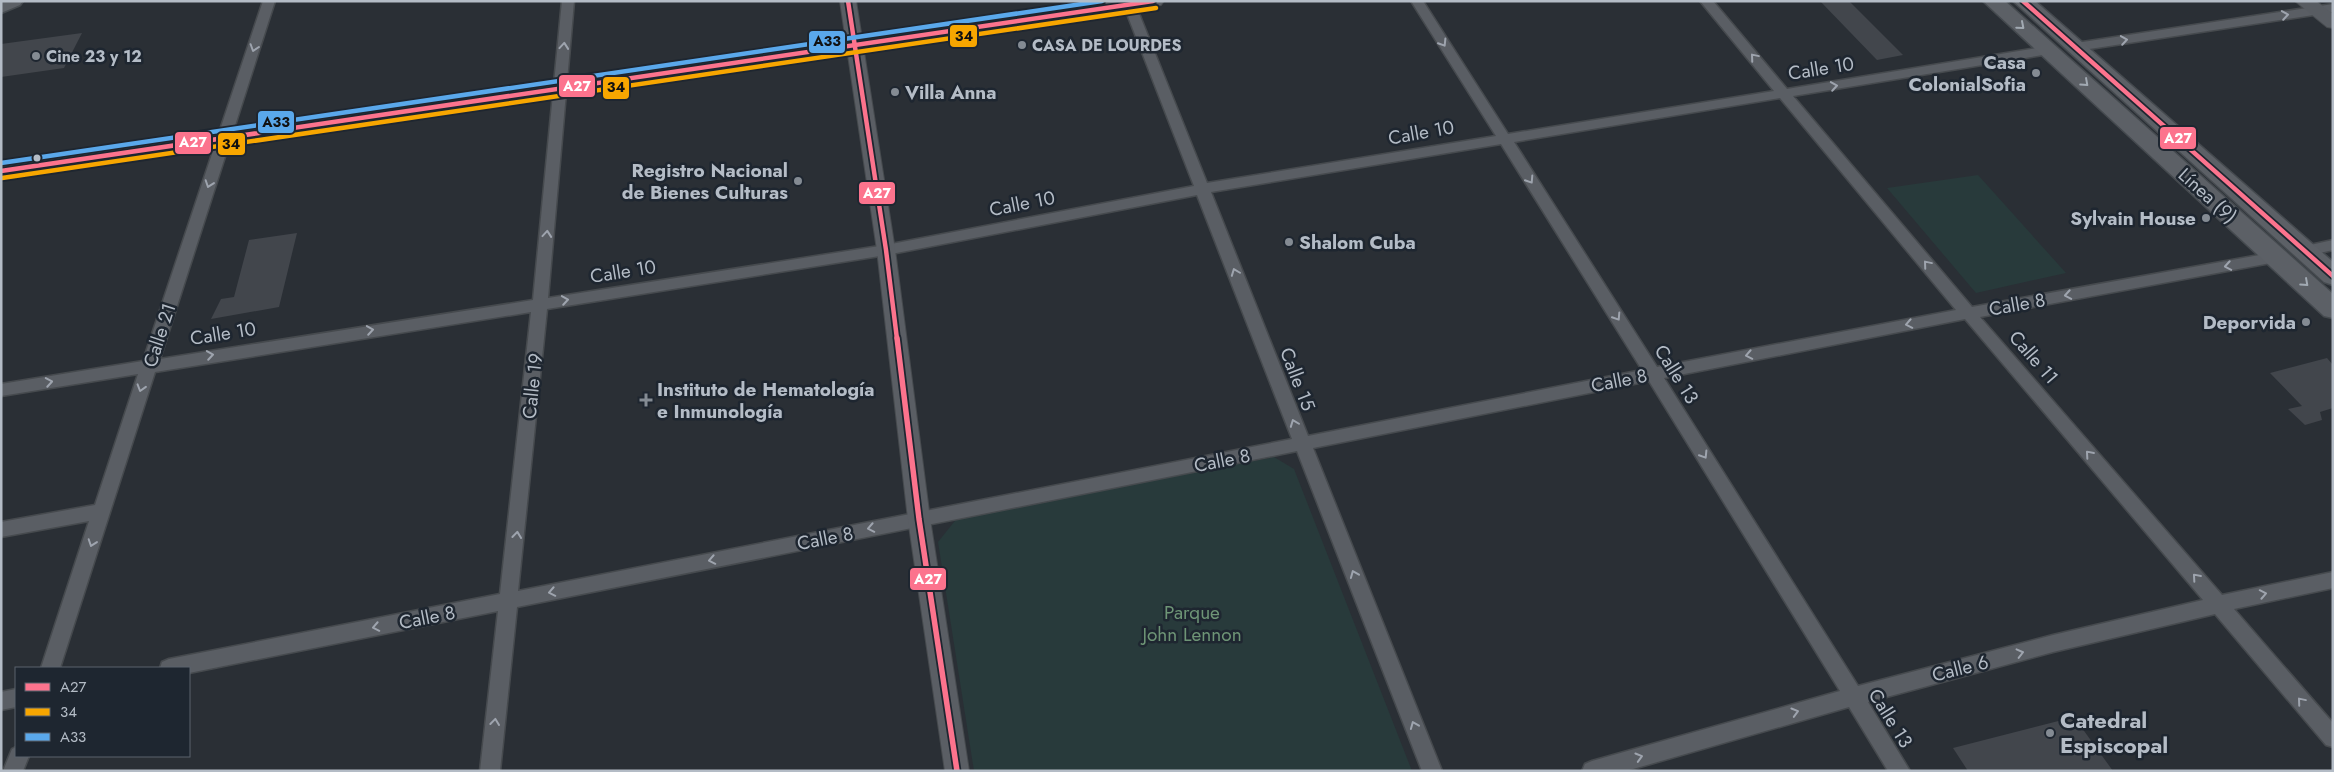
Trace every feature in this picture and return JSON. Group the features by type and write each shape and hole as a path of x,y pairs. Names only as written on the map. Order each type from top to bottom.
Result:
{"main road":[{"path":"1,7 13,1"},
{"path":"1,171 560,90 1129,3 1154,1"},
{"name":"Línea (9)","path":"1993,1 2333,309"},
{"name":"Línea (9)","path":"2024,1 2333,276"},
{"path":"2318,7 2333,22"}],"street":[{"name":"Calle 21","path":"50,667 269,1"},
{"name":"Calle 19","path":"490,771 510,600 540,304 568,1"},
{"path":"848,1 886,250 919,519 957,771"},
{"name":"Calle 13","path":"1418,1 1900,771"},
{"name":"Calle 11","path":"1706,1 1968,313 2333,738"},
{"name":"Calle 15","path":"1129,3 1432,771"},
{"path":"2076,47 2318,7"},
{"name":"Calle 10","path":"1,390 149,365 886,250 1202,189 1503,138 1786,94 2048,50"},
{"path":"2306,251 2333,245"},
{"name":"Calle 8","path":"174,667 1653,374 1968,313 2276,258"},
{"path":"1,530 103,511"},
{"name":"Calle 6","path":"1592,771 1853,695 2218,603 2333,580"},
{"path":"1,702 15,698"},
{"path":"13,771 19,757"}],"green space":[{"path":"1978,175 2066,273 1976,293 1887,188"},
{"name":"Parque John Lennon","path":"1274,457 1294,469 1412,771 974,771 938,542 958,517"}],"building":[{"path":"1820,1 1849,1 1903,55 1877,60"},
{"name":"Cine 23 y 12","path":"82,33 64,68 1,77 1,44"},
{"path":"297,233 279,307 211,319 221,299 234,297 249,240"},
{"path":"2327,358 2333,365 2333,408 2320,412 2322,420 2305,425 2288,409 2302,406 2270,373"},
{"name":"Catedral Espiscopal","path":"2074,717 2113,771 1968,771 1953,748"}],"transit line":[{"name":"A27","path":"848,1 886,250 919,519 957,771"},
{"name":"A33","path":"1,163 1102,1"},
{"name":"A27","path":"1,171 1153,1"},
{"name":"A27","path":"2023,1 2333,276"},
{"name":"34","path":"2,178 1156,8"}],"place":[{"name":"CASA DE LOURDES","path":"1022,45"},
{"name":"Cine 23 y 12","path":"36,56"},
{"name":"Casa ColonialSofia","path":"2036,73"},
{"name":"Villa Anna","path":"895,92"},
{"name":"Registro Nacional de Bienes Culturas","path":"798,181"},
{"name":"Sylvain House","path":"2206,218"},
{"name":"Shalom Cuba","path":"1289,242"},
{"name":"Deporvida","path":"2306,322"},
{"name":"Instituto de Hematología e Inmunología","path":"646,400"},
{"name":"Catedral Espiscopal","path":"2050,733"}]}
